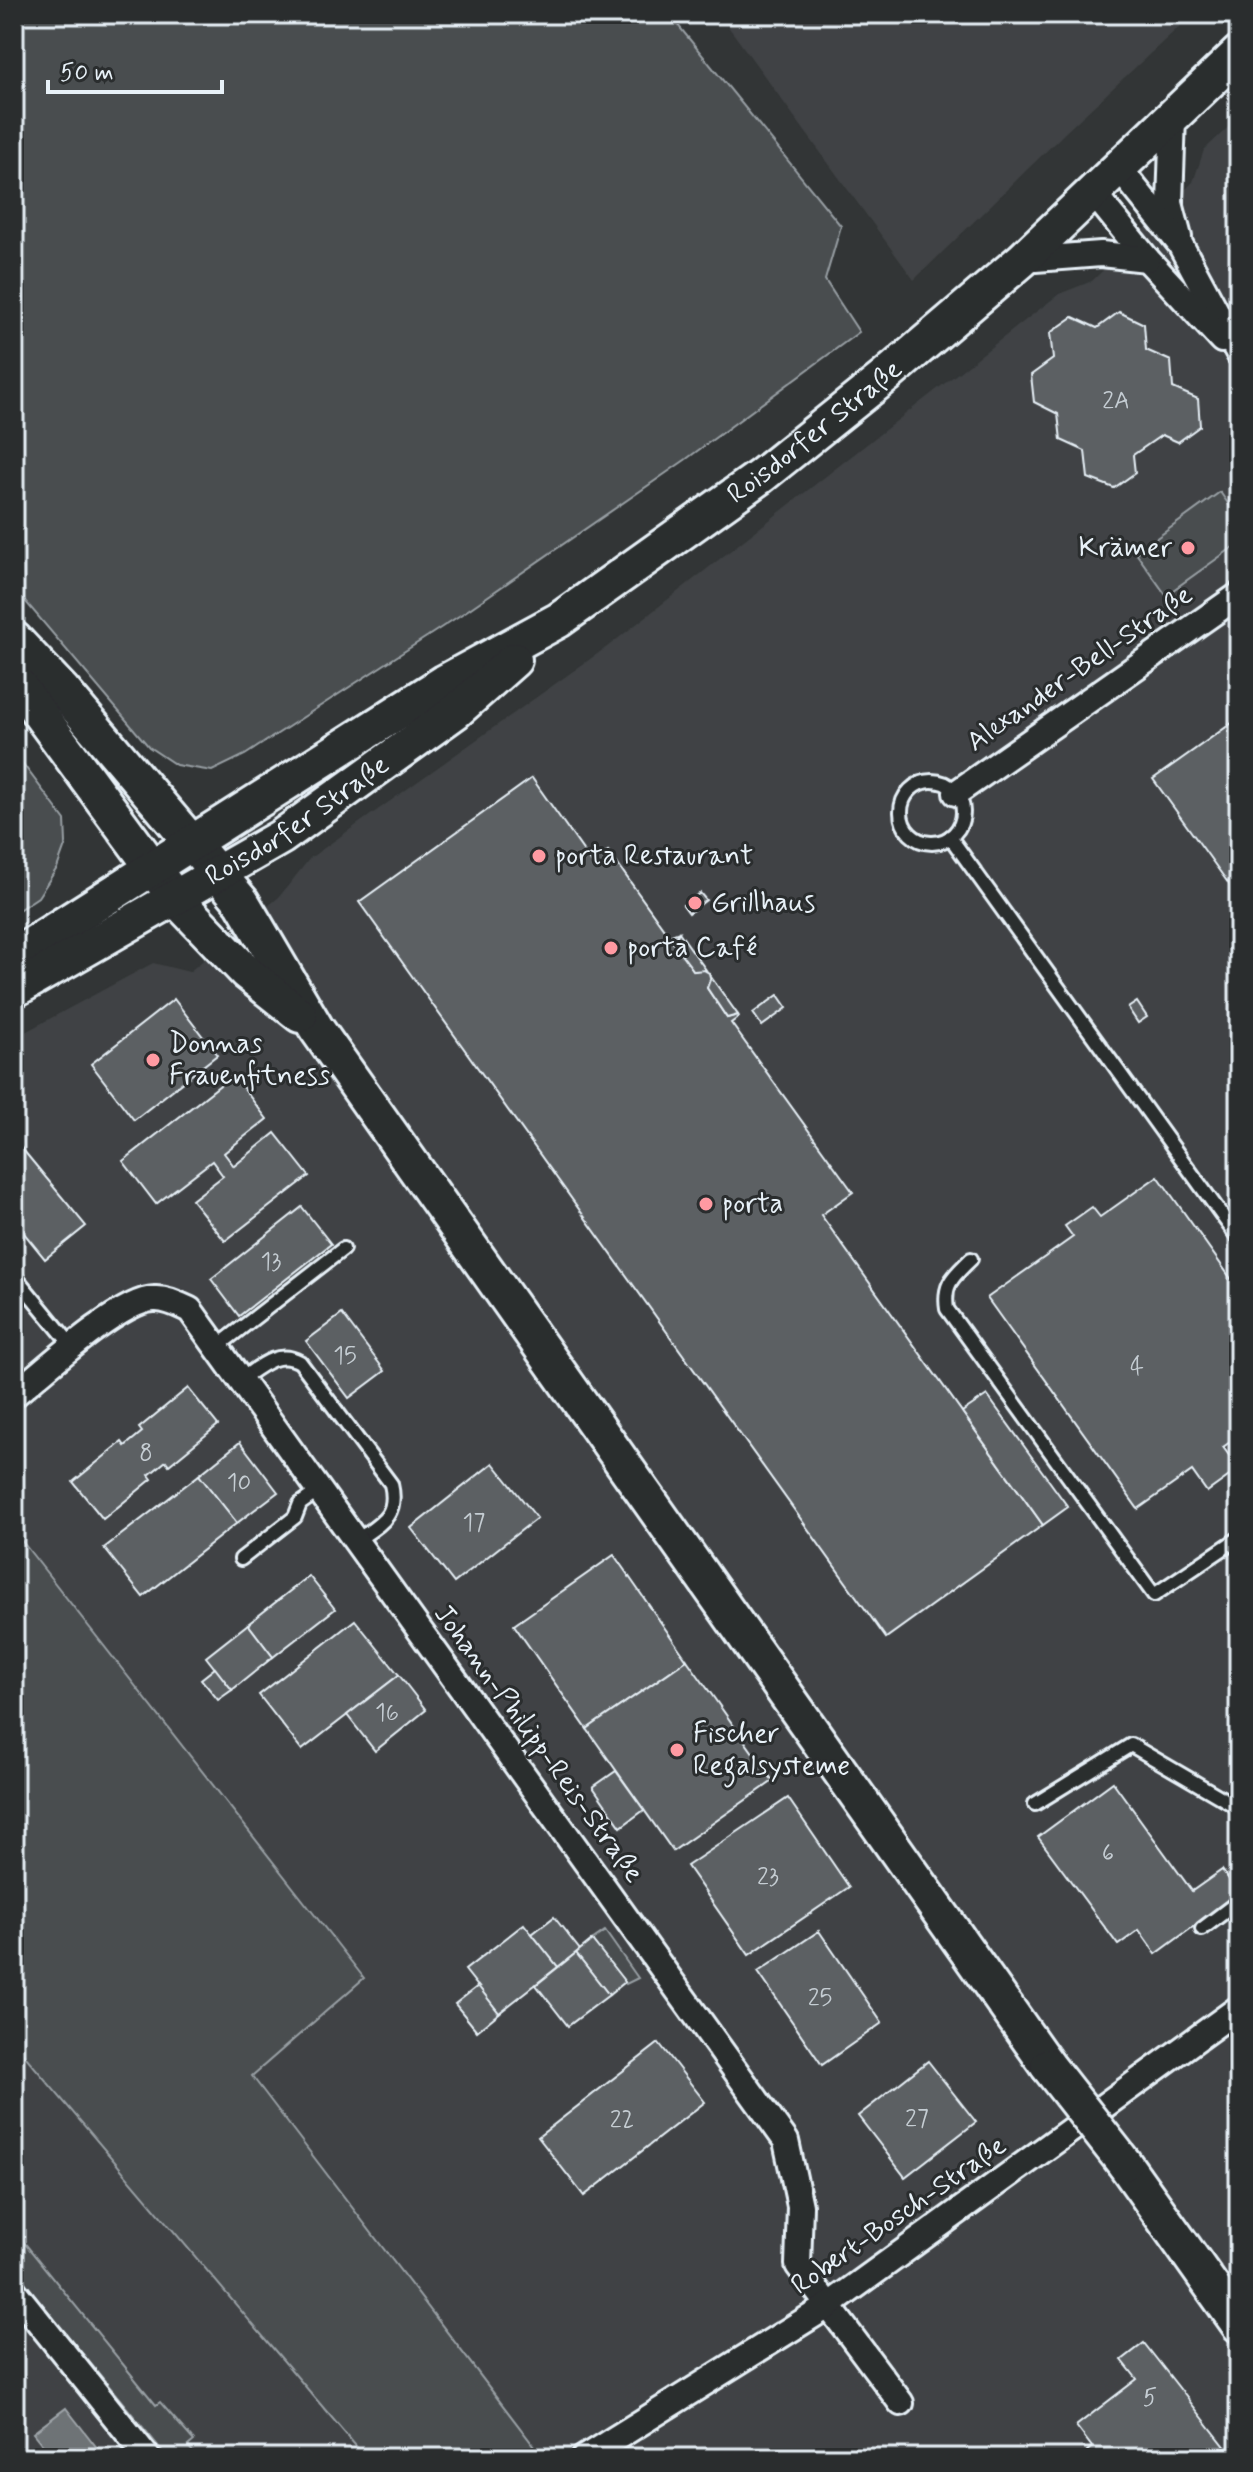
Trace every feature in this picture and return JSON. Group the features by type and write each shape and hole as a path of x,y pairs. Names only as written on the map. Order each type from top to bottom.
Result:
{"main road":[{"name":"Roisdorfer Straße","path":"14,990 281,837 455,712 559,620 761,476 886,376 1022,260 1239,53"},
{"name":"Roisdorfer Straße","path":"14,956 445,682 559,620"},
{"path":"14,639 63,691 242,902 316,1028 1048,2066 1124,2163 1239,2325"},
{"path":"14,679 175,898 246,972 316,1028"}],"street":[{"path":"1173,117 1170,203 1180,244"},
{"path":"1118,167 1180,244 1239,356"},
{"path":"1092,191 1147,259 1239,356"},
{"path":"1022,260 1101,254 1147,259"},
{"name":"Alexander-Bell-Straße","path":"956,793 1239,595"},
{"name":"Johann-Philipp-Reis-Straße","path":"14,1395 123,1309 155,1299 171,1301 190,1310 786,2141 800,2206 798,2265 901,2403"},
{"name":"Robert-Bosch-Straße","path":"584,2458 828,2306 1239,2008"},
{"path":"14,2291 148,2458"}],"lane":[{"path":"928,781 944,783 956,793 963,811 957,830 950,837 929,843 908,834 900,815 901,804 914,787 928,781"},
{"path":"950,837 1239,1239"},
{"path":"217,1347 343,1249"},
{"path":"971,1259 953,1277 945,1293 947,1309 1154,1595 1239,1538"},
{"path":"14,1275 73,1347"},
{"path":"240,1380 269,1360 291,1357 300,1362 391,1484 393,1507 386,1518 356,1541"},
{"path":"241,1559 295,1517 300,1504 320,1490"},
{"path":"1035,1804 1131,1745 1239,1808"},
{"path":"1202,1929 1239,1901"}],"shaded area":[{"path":"14,14 669,14 841,226 825,280 859,332 685,460 465,612 245,755 212,771 176,765 149,747 14,588"},
{"path":"719,14 1193,14 914,280"},
{"path":"1239,117 1239,2458 543,2458 252,2075 364,1977 14,1531 14,1038 153,963 189,972 279,897 310,858 607,647 1059,294 1092,281 1193,182 1204,150"},
{"name":"Krämer","path":"1220,492 1239,519 1239,543 1166,595 1136,553"},
{"path":"14,752 65,820 66,843 57,868 38,897 14,913"},
{"path":"14,1531 364,1978 252,2076 543,2458 366,2458 14,2043"},
{"path":"605,1931 638,1978 626,1984 592,1940"},
{"path":"14,2043 366,2458 14,2458"},
{"path":"14,2230 156,2405 160,2402 194,2441 188,2446 193,2452 186,2458 168,2458 14,2270"},
{"path":"66,2408 105,2458 53,2458 33,2433"}],"building":[{"path":"1119,312 1144,324 1146,350 1171,361 1173,388 1198,399 1200,426 1178,442 1162,435 1133,455 1135,473 1114,488 1088,478 1085,451 1061,440 1058,414 1034,402 1031,375 1053,359 1050,333 1073,317 1097,328"},
{"path":"1239,718 1239,898 1153,779"},
{"name":"porta","path":"532,778 592,863 608,851 669,936 679,932 673,941 694,971 702,969 709,973 711,981 707,988 727,1018 738,1015 731,1023 853,1192 821,1215 1043,1525 886,1638 359,902"},
{"name":"Grillhaus","path":"700,893 706,900 689,913 683,905"},
{"path":"679,932 706,970 694,971 673,943"},
{"path":"711,977 738,1015 727,1018 707,988"},
{"path":"778,995 787,1008 762,1026 753,1013"},
{"name":"Donnas Frauenfitness","path":"174,999 217,1055 134,1120 91,1064"},
{"path":"1137,1002 1147,1017 1138,1023 1128,1008"},
{"path":"233,1075 267,1119 224,1153 234,1166 275,1133 309,1176 225,1241 192,1200 223,1176 212,1161 156,1204 123,1161"},
{"path":"14,1139 86,1226 45,1259 14,1221"},
{"path":"1158,1176 1239,1290 1239,1436 1223,1447 1239,1469 1207,1492 1192,1471 1138,1509 987,1298 1073,1237 1065,1226 1092,1207 1100,1217"},
{"path":"302,1207 331,1244 239,1316 211,1279"},
{"path":"342,1314 385,1371 349,1398 306,1341"},
{"path":"188,1388 218,1425 169,1465 166,1461 149,1475 152,1479 103,1519 73,1482 122,1442 125,1446 142,1432 139,1428"},
{"path":"987,1395 1068,1507 1043,1525 962,1412"},
{"path":"240,1442 278,1492 237,1523 199,1475"},
{"path":"493,1463 537,1518 454,1583 411,1528"},
{"path":"199,1475 237,1523 143,1597 104,1548"},
{"path":"614,1555 687,1660 587,1729 514,1625"},
{"path":"309,1576 335,1609 273,1657 248,1624"},
{"path":"355,1620 399,1675 302,1750 259,1695"},
{"path":"248,1624 273,1657 232,1690 206,1657"},
{"name":"Fischer Regalsysteme","path":"687,1660 773,1781 673,1851 587,1729"},
{"path":"215,1668 232,1690 218,1700 201,1679"},
{"path":"399,1675 426,1710 375,1751 347,1715"},
{"path":"616,1771 644,1810 621,1827 593,1787"},
{"path":"1113,1782 1192,1891 1222,1870 1239,1893 1156,1954 1139,1930 1118,1945 1038,1837"},
{"path":"788,1798 849,1887 749,1955 687,1866"},
{"path":"554,1917 580,1950 558,1967 532,1934"},
{"path":"524,1924 558,1967 499,2013 465,1970"},
{"path":"819,1931 882,2023 822,2065 758,1972"},
{"path":"592,1940 625,1982 609,1995 576,1953"},
{"path":"576,1953 609,1995 568,2026 536,1985"},
{"path":"478,1986 499,2013 477,2031 455,2004"},
{"path":"659,2043 705,2102 584,2196 538,2137"},
{"path":"928,2061 976,2122 905,2177 858,2116"},
{"path":"1144,2343 1234,2458 1092,2458 1087,2451 1092,2447 1076,2426 1137,2379 1122,2360"}],"place":[{"name":"Krämer","path":"1188,548"},
{"name":"porta Restaurant","path":"539,856"},
{"name":"Grillhaus","path":"695,903"},
{"name":"porta Café","path":"611,948"},
{"name":"Donnas Frauenfitness","path":"153,1060"},
{"name":"porta","path":"706,1204"},
{"name":"Fischer Regalsysteme","path":"677,1750"}]}
